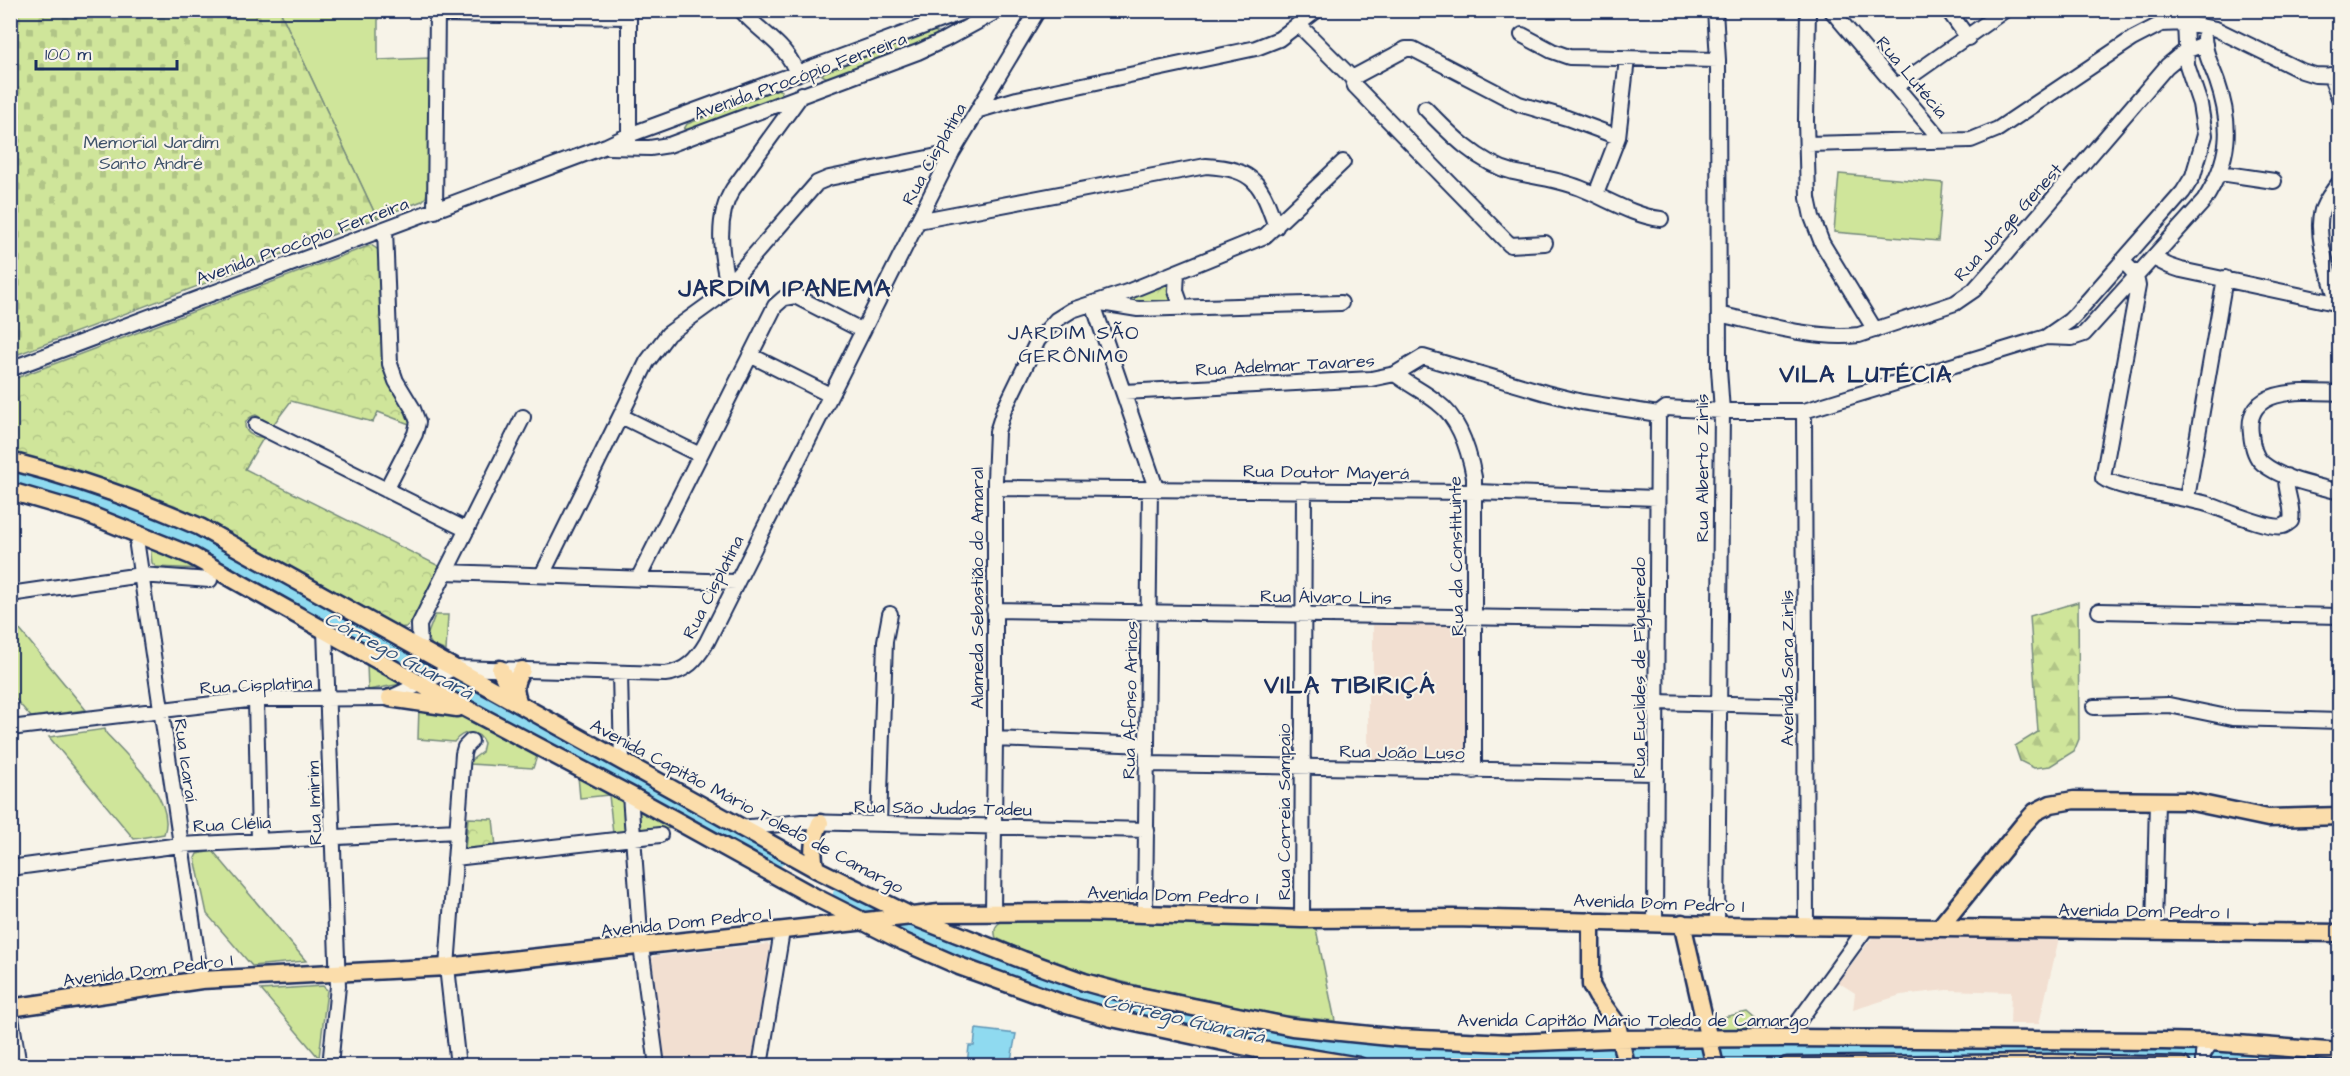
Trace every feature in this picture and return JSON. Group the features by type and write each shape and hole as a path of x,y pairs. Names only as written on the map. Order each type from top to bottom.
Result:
{"main road":[{"name":"Avenida Capitão Mário Toledo de Camargo","path":"11,461 112,491 200,527 420,649 438,676 474,711 813,896 870,920 904,942 960,966 1066,1005 1152,1028 1359,1065"},
{"name":"Avenida Capitão Mário Toledo de Camargo","path":"10,491 85,513 164,544 192,556 325,630 438,676 517,703 739,828 904,916 1084,982 1124,993 1292,1027 1399,1038 1509,1043 1624,1053 2206,1055 2340,1052"},
{"path":"500,669 517,703"},
{"path":"517,703 514,687 522,670"},
{"path":"390,698 474,711"},
{"path":"1940,927 2035,812 2062,801 2187,801 2268,818 2340,816"},
{"path":"816,869 812,855 813,842 820,823"},
{"path":"808,928 813,911 813,896"},
{"path":"984,944 983,927 993,912"},
{"path":"958,913 984,944"},
{"name":"Avenida Dom Pedro I","path":"10,1010 201,980 447,967 904,916 958,913 1145,913 1302,919 1453,918 1717,925 2340,933"},
{"path":"1591,921 1592,989 1615,1020 1624,1053"},
{"path":"1682,924 1711,1052"},
{"path":"1787,1065 2051,1063 2182,1065"}],"street":[{"path":"728,286 721,246 726,202 801,95 793,92 789,86 791,79 797,74 786,52 756,27 741,10"},
{"name":"Avenida Procópio Ferreira","path":"10,369 606,146 629,142 797,74 968,10"},
{"name":"Avenida Procópio Ferreira","path":"629,142 650,148 669,145 918,52 999,10"},
{"name":"Rua Cisplatina","path":"10,728 256,699 390,698 438,676 500,669 671,673 685,668 693,662 707,642 952,153 1038,10"},
{"path":"979,110 1017,99 1256,48 1279,39 1317,10"},
{"name":"Rua Alberto Zirlis","path":"1715,10 1718,60 1719,369 1722,411 1717,925"},
{"path":"1808,10 1808,198 1815,229 1842,279 1875,330"},
{"name":"Rua Lutécia","path":"1831,10 1942,141"},
{"path":"1948,10 1968,38"},
{"path":"1897,86 2005,10"},
{"path":"435,211 437,12 629,14 629,142"},
{"path":"1808,144 1971,140 1998,129 2061,85 2152,27 2161,24 2185,23 2205,26 2225,32 2302,71 2315,75 2335,75 2340,100"},
{"path":"2046,337 2069,321 2183,192 2193,176 2202,149 2204,121 2187,65 2185,23"},
{"path":"1299,25 1352,78 1355,86 1510,245 1545,243"},
{"path":"2046,337 2080,336 2204,201 2220,172 2228,141 2228,125 2205,44 2205,26"},
{"path":"1522,35 1569,57 1718,60"},
{"name":"Rua Jorge Genest","path":"1719,314 1817,334 1844,336 1875,330 1955,303 1969,295 2167,66 2185,51 2205,44"},
{"path":"1352,78 1396,54 1413,49 1519,104 1567,118 1618,137"},
{"path":"1596,194 1618,137 1627,59"},
{"path":"993,86 1017,99"},
{"path":"1425,108 1449,133 1481,157 1499,166 1512,172 1549,178 1596,194 1644,216 1661,219"},
{"path":"542,575 647,362 663,340 674,329 715,300 817,183 829,178 952,153"},
{"name":"Alameda Sebastião do Amaral","path":"993,912 995,488 996,441 1000,420 1038,340 1064,314 1256,241 1276,227 1343,162"},
{"path":"918,221 1206,166 1248,176 1259,184 1276,227"},
{"path":"2220,172 2274,181"},
{"path":"2153,258 2169,266 2339,304 2323,248 2320,222 2325,203 2340,182"},
{"path":"385,229 390,364 396,381 418,422 415,434 386,490"},
{"path":"2122,261 2132,269 2136,277 2136,295 2103,478 2115,484 2187,498 2258,523 2283,526 2290,521 2293,512 2287,493 2286,476"},
{"path":"1177,272 1176,291 1182,308"},
{"path":"2187,498 2225,278"},
{"path":"639,577 775,306 784,298 792,295 800,297 863,331"},
{"path":"1096,303 1138,309 1341,303"},
{"name":"Rua Afonso Arinos","path":"1096,303 1153,488 1145,913"},
{"path":"2069,321 2071,329 2080,336"},
{"name":"Rua Adelmar Tavares","path":"1124,392 1371,379 1395,374 1423,357 1582,402 1658,414 1666,408 1804,411 2046,337"},
{"path":"750,355 830,395"},
{"name":"Rua da Constituinte","path":"1395,374 1437,402 1451,415 1468,451 1474,477 1476,492 1474,771"},
{"path":"2340,393 2285,393 2262,401 2252,416 2250,428 2256,455 2270,468 2286,476 2340,492"},
{"name":"Avenida Sara Zirlis","path":"1804,411 1806,926"},
{"name":"Rua Euclides de Figueiredo","path":"1655,923 1658,414"},
{"path":"621,416 700,455"},
{"path":"420,649 419,625 523,417"},
{"path":"256,425 467,530"},
{"name":"Rua Doutor Mayerá","path":"995,488 1476,492 1658,498"},
{"name":"Rua Correia Sampaio","path":"1302,919 1305,490"},
{"name":"Rua Icaraí","path":"137,546 201,980"},
{"path":"445,572 736,582"},
{"path":"10,594 141,575 210,580"},
{"name":"Rua Álvaro Lins","path":"994,610 1657,620"},
{"path":"2099,611 2340,616"},
{"path":"879,824 885,641 890,614"},
{"path":"398,637 419,625"},
{"name":"Rua Imirim","path":"325,630 337,974 330,1065"},
{"path":"620,673 622,762"},
{"path":"256,699 259,841"},
{"path":"1656,702 1805,706"},
{"path":"2094,707 2161,705 2232,718 2340,721"},
{"path":"995,739 1147,745"},
{"path":"458,1065 447,967 463,753 471,741"},
{"name":"Rua João Luso","path":"1147,764 1656,773"},
{"path":"630,795 640,946 657,1065"},
{"path":"2154,931 2157,800"},
{"name":"Rua São Judas Tadeu","path":"739,828 820,823 1147,830"},
{"name":"Rua Clélia","path":"10,868 180,845 457,831"},
{"path":"455,858 660,836"},
{"path":"1798,1022 1867,927"},
{"path":"760,1065 782,931"},
{"path":"10,1010 19,1065"}],"shaded area":[{"path":"1373,625 1464,625 1467,627 1467,763 1368,764 1368,693 1373,692"},
{"path":"1874,935 2059,938 2039,1024 2010,1024 2011,992 1947,990 1901,995 1853,1010 1855,993 1838,982"},
{"path":"768,944 770,946 751,1065 664,1065 652,959 654,956"}],"green space":[{"name":"Memorial Jardim Santo André","path":"11,10 280,11 377,218 11,357"},
{"path":"280,11 378,11 378,60 430,58 428,188 426,197 422,201 377,218"},
{"path":"933,31 937,32 936,36 916,47 827,78 822,75 824,72"},
{"path":"777,89 782,91 780,96 689,130 684,129 687,124"},
{"path":"1839,174 1943,183 1938,241 1834,232"},
{"path":"371,245 380,251 386,363 411,417 412,425 378,412 373,422 291,401 273,425 256,415 247,421 245,425 248,432 257,437 264,437 245,469 439,566 412,621 406,627 397,628 209,525 17,456 11,449 11,380"},
{"path":"1169,280 1171,302 1129,303 1127,300"},
{"path":"150,545 204,569 156,567 152,563"},
{"path":"2078,602 2079,739 2074,751 2050,766 2034,768 2020,761 2015,746 2038,732 2030,616"},
{"path":"435,615 448,615 446,651 432,645 427,636"},
{"path":"10,618 86,710 31,717 11,694"},
{"path":"367,664 401,684 368,690"},
{"path":"419,706 464,716 537,756 533,768 470,764 470,761 482,752 484,743 474,733 466,733 454,742 418,739"},
{"path":"105,729 106,733 148,779 157,793 166,821 164,834 134,839 49,737"},
{"path":"578,776 674,828 613,834 609,795 580,798"},
{"path":"468,818 493,819 496,847 465,850"},
{"path":"213,851 306,961 252,966 207,914 195,858 197,854"},
{"path":"1014,919 1315,924 1335,1021 1280,1015 1147,988 1076,970 996,938 995,929 999,923"},
{"path":"323,986 327,990 319,1058 261,990"},
{"path":"1747,1012 1768,1030 1717,1031 1714,1030 1709,1020"}],"water":[{"path":"976,1029 1016,1034 1010,1065 967,1065 969,1046 974,1046"}],"waterway":[{"name":"Córrego Guarará","path":"10,476 120,510 195,544 451,685 650,789 777,859"},
{"name":"Córrego Guarará","path":"841,894 892,921 1032,978 1135,1011 1297,1043 1374,1051 1473,1056 2017,1051 2186,1052 2340,1064"}],"district":[{"name":"JARDIM IPANEMA","path":"785,288"},
{"name":"JARDIM SÃO GERÔNIMO","path":"1074,344"},
{"name":"VILA LUTÉCIA","path":"1866,374"},
{"name":"VILA TIBIRIÇÁ","path":"1350,685"}]}
